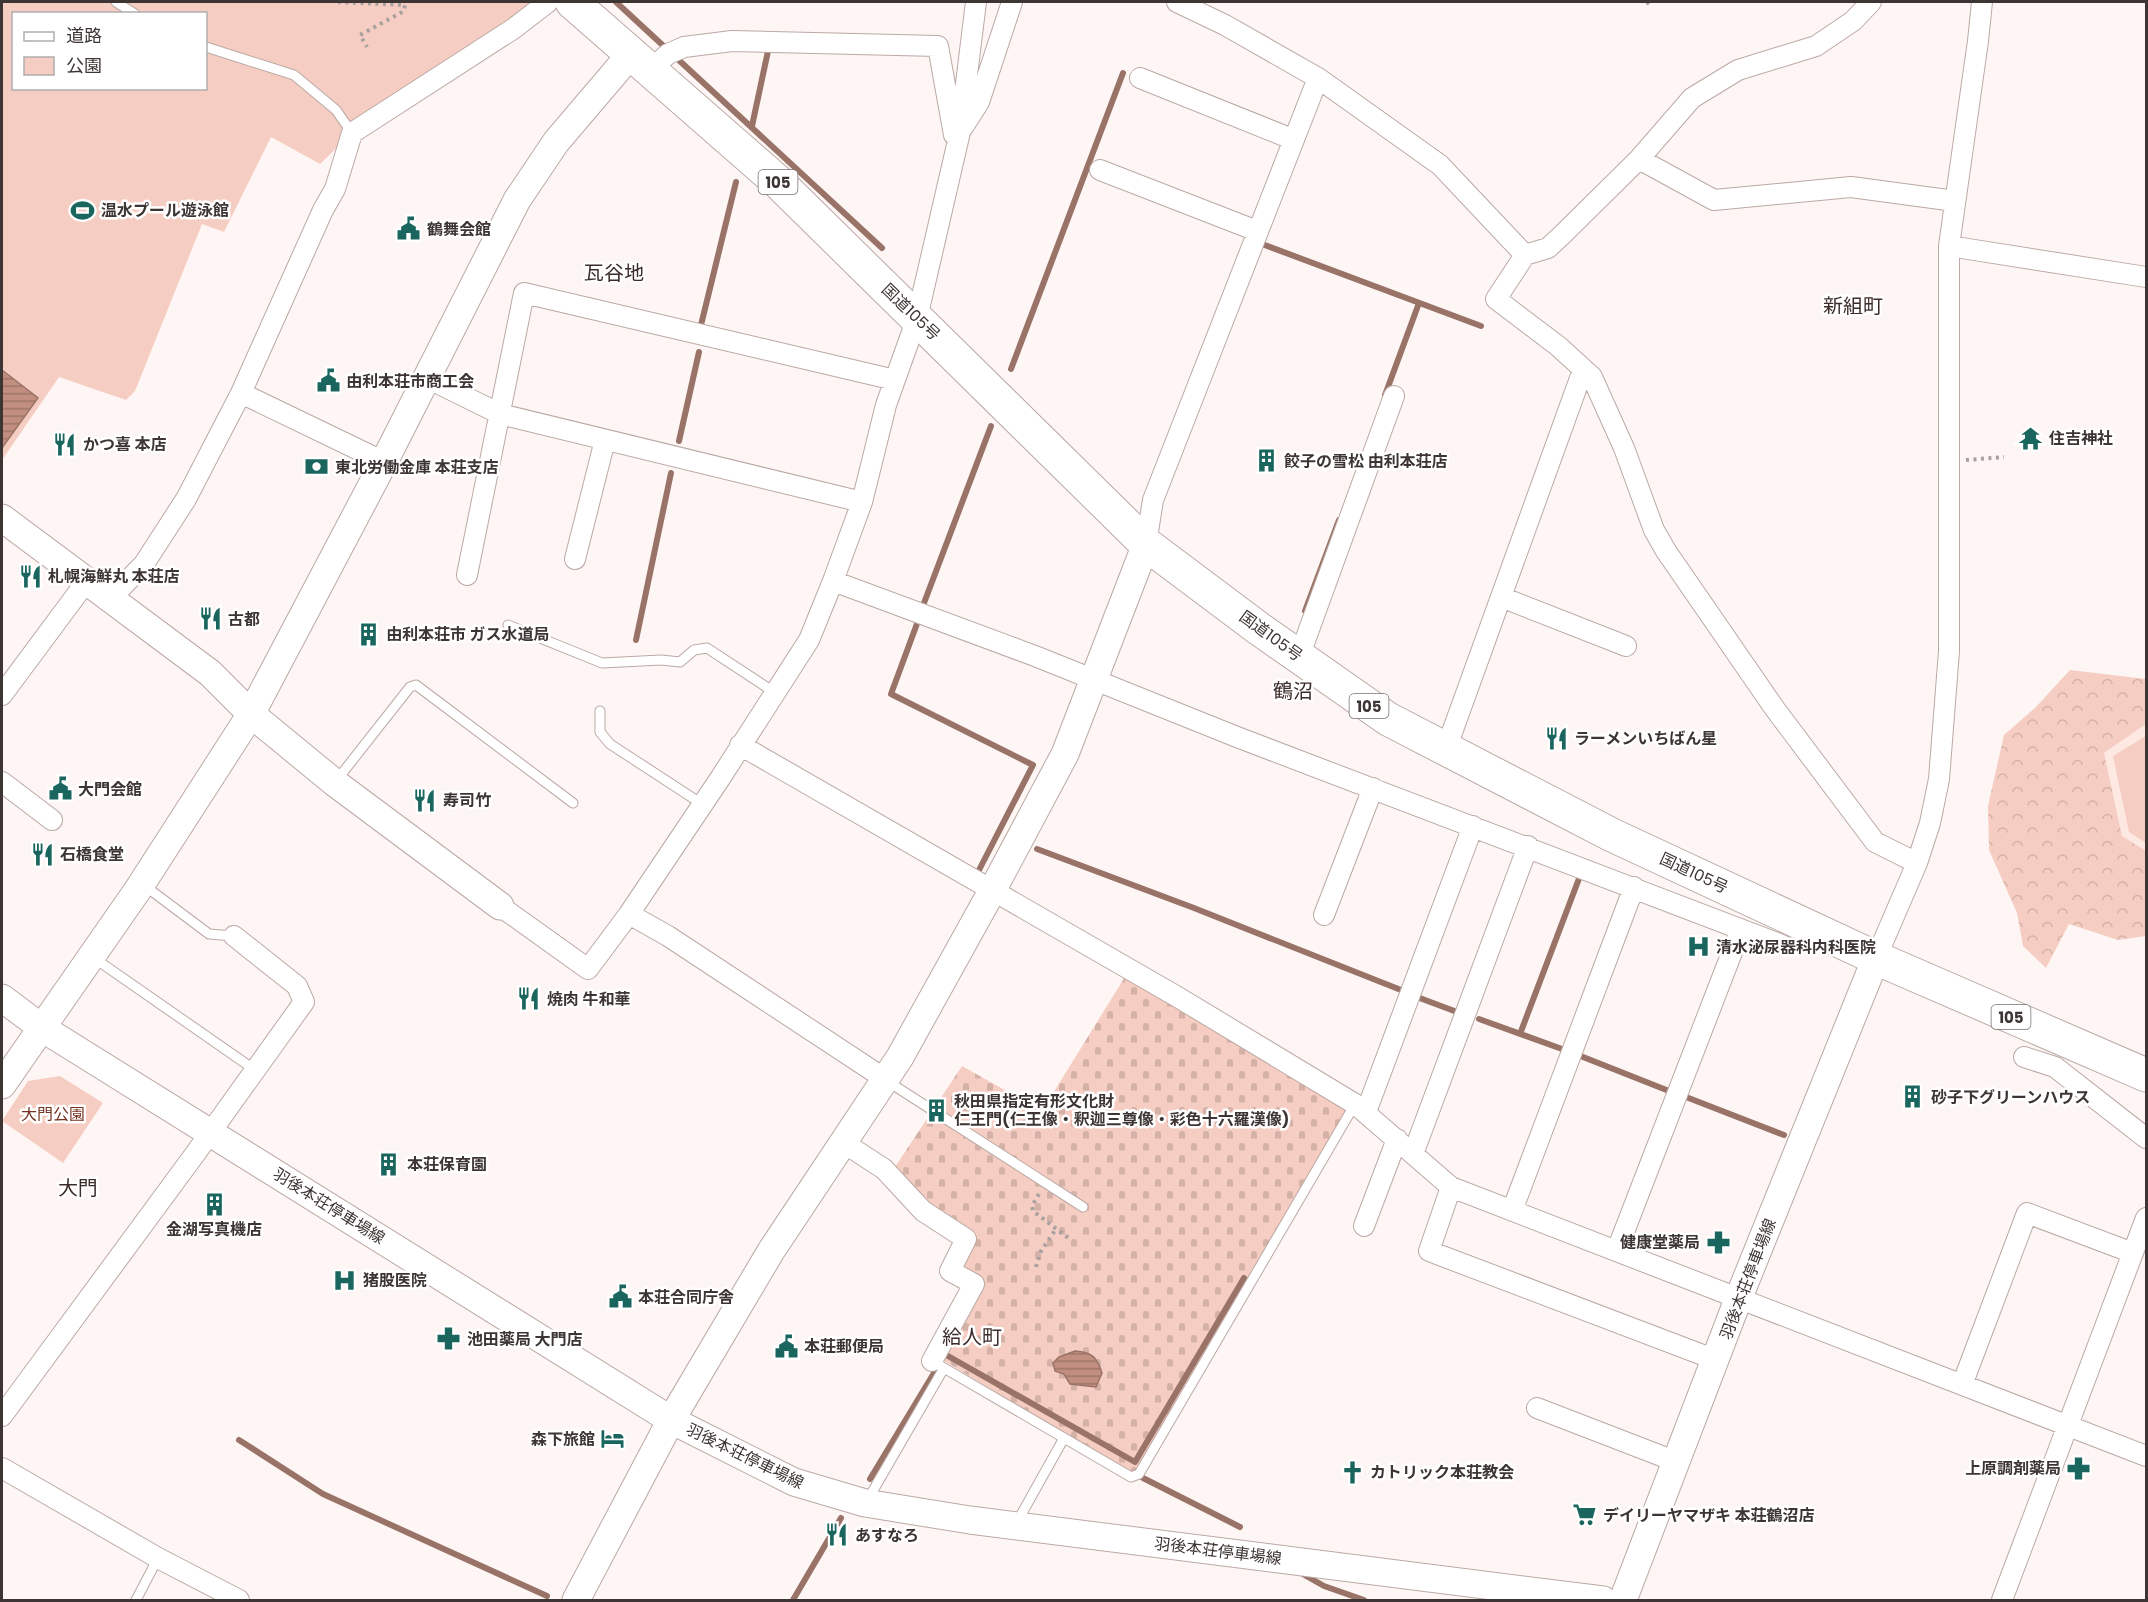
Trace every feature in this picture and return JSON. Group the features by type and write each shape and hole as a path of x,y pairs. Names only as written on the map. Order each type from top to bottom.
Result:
{"highway":[{"name":"国道105号","path":"572,2 658,57 778,182 1146,544 1299,657 1388,719 1612,835 1876,958 2146,1076"}],"street":[{"path":"110,599 144,564 186,499 241,393 323,210 335,189 352,133 513,29 548,2"},
{"path":"2,518 210,673 251,714 335,783 588,969 629,914 809,640 834,581 862,502 895,380 917,318 958,141 976,2"},
{"path":"958,141 979,102 1012,2"},
{"path":"1177,2 1225,25 1317,78 1440,165 1525,255"},
{"path":"1870,2 1853,21 1816,46 1738,70 1692,98 1640,159 1562,236 1548,248 1525,255 1496,299 1592,377 1624,448 1654,530 1666,551 1775,709 1875,842 1917,863"},
{"path":"1876,958 1917,863 1930,823 1939,779 1949,651 1949,246 1982,2"},
{"path":"2,1085 142,884 251,714 384,462 517,200 556,142 658,57 732,41 938,46 958,141"},
{"path":"1140,78 1292,139"},
{"path":"576,1600 671,1420 771,1251 900,1057 1065,754 1146,544 1152,500 1317,78"},
{"path":"1640,159 1714,200 1851,187 1955,201"},
{"path":"1100,170 1257,231"},
{"path":"1949,246 2146,276"},
{"path":"467,575 524,293 895,380"},
{"path":"1446,749 1584,370"},
{"path":"427,378 500,414 862,502"},
{"path":"241,393 384,462"},
{"path":"1299,657 1394,396"},
{"path":"575,559 605,440"},
{"path":"834,581 1782,945"},
{"path":"2,696 86,582"},
{"path":"1501,597 1626,646"},
{"path":"740,745 1176,996 1361,1108 1451,1187 2146,1456"},
{"path":"2,782 52,820"},
{"path":"1324,915 1373,788"},
{"path":"1361,1108 1473,826"},
{"path":"1413,1154 1528,846"},
{"path":"1512,1211 1634,887"},
{"path":"629,914 668,936 885,1079"},
{"path":"1617,1250 1741,929"},
{"path":"2,1416 304,1002 297,986 234,936"},
{"name":"羽後本荘停車場線","path":"1623,1600 1740,1297 1876,958"},
{"name":"羽後本荘停車場線","path":"2,998 42,1028 671,1420 794,1482 865,1503 1015,1526 1603,1600"},
{"path":"2024,1057 2055,1067 2146,1138"},
{"path":"1364,1226 1397,1139"},
{"path":"844,1143 884,1169 922,1211 966,1239 950,1271 974,1284 938,1365"},
{"path":"1451,1187 1429,1251 1716,1360"},
{"path":"1962,1385 2027,1213 2133,1253"},
{"path":"2002,1600 2146,1218"},
{"path":"1537,1408 1677,1462"},
{"path":"2,1468 158,1558 239,1600"}],"lane":[{"path":"116,2 132,12"},
{"path":"207,47 294,75 336,110 352,133"},
{"path":"508,625 602,663 661,660 680,662 694,650 707,648 774,693"},
{"path":"335,783 410,687 416,685 573,802"},
{"path":"600,711 600,732 610,744 702,804"},
{"path":"142,884 208,934 234,936"},
{"path":"92,956 255,1070"},
{"path":"885,1079 1083,1207"},
{"path":"865,1503 938,1365 1131,1477 1139,1474 1361,1108"},
{"path":"1015,1526 1064,1438"},
{"path":"136,1600 158,1558"}],"path":[{"path":"338,2 405,5 404,12 360,35 367,47"},
{"path":"1950,461 2004,457"},
{"path":"1046,1183 1034,1200 1033,1211 1071,1240"},
{"path":"1036,1267 1041,1251 1056,1229"}],"shaded area":[{"path":"2,370 38,398 2,448"},
{"path":"2146,724 2146,851 2122,836 2104,753"},
{"path":"1075,1351 1090,1354 1098,1363 1102,1373 1096,1387 1070,1384 1064,1374 1055,1371 1053,1363 1059,1357"}],"green space":[{"path":"2,2 548,2 352,133 320,164 271,137 224,232 202,224 135,391 126,400 59,377 2,460"},
{"path":"2070,670 2146,679 2146,724 2104,753 2122,836 2146,851 2146,936 2118,940 2069,924 2046,968 2023,946 2017,913 1989,850 1988,806 2004,735 2035,708"},
{"path":"2146,736 2146,843 2129,832 2113,756"},
{"path":"1128,972 1352,1111 1133,1475 941,1359 984,1283 957,1266 973,1235 927,1206 893,1170 962,1066 1042,1111"},
{"name":"大門公園","path":"60,1076 103,1103 63,1163 2,1121 28,1081"}],"waterway":[{"path":"616,2 882,248"},
{"path":"752,126 768,51"},
{"path":"1011,369 1123,73"},
{"path":"701,325 736,182"},
{"path":"1262,244 1481,326"},
{"path":"1385,395 1419,303"},
{"path":"679,441 699,352"},
{"path":"924,603 991,426"},
{"path":"636,640 671,473"},
{"path":"1305,611 1339,520"},
{"path":"918,621 891,694 1033,765 978,872"},
{"path":"1037,849 1401,990"},
{"path":"1520,1034 1580,876"},
{"path":"1417,997 1457,1012"},
{"path":"1479,1019 1562,1049"},
{"path":"1578,1055 1669,1091"},
{"path":"1686,1097 1784,1135"},
{"path":"948,1356 1135,1462 1244,1278"},
{"path":"870,1479 934,1373"},
{"path":"239,1440 323,1494 547,1596"},
{"path":"1143,1478 1240,1527"},
{"path":"793,1600 841,1518"},
{"path":"1301,1573 1324,1586 1364,1600"}],"place":[{"name":"温水プール遊泳館","path":"83,210"},
{"name":"鶴舞会館","path":"409,229"},
{"name":"由利本荘市商工会","path":"328,381"},
{"name":"住吉神社","path":"2031,438"},
{"name":"かつ喜 本店","path":"65,444"},
{"name":"餃子の雪松 由利本荘店","path":"1266,461"},
{"name":"東北労働金庫 本荘支店","path":"317,467"},
{"name":"札幌海鮮丸 本荘店","path":"30,576"},
{"name":"古都","path":"210,619"},
{"name":"由利本荘市 ガス水道局","path":"368,634"},
{"name":"ラーメンいちばん星","path":"1556,738"},
{"name":"大門会館","path":"60,789"},
{"name":"寿司竹","path":"425,800"},
{"name":"石橋食堂","path":"42,854"},
{"name":"清水泌尿器科内科医院","path":"1698,947"},
{"name":"焼肉 牛和華","path":"529,999"},
{"name":"砂子下グリーンハウス","path":"1913,1097"},
{"name":"秋田県指定有形文化財 仁王門(仁王像・釈迦三尊像・彩色十六羅漢像)","path":"936,1110"},
{"name":"本荘保育園","path":"389,1164"},
{"name":"金湖写真機店","path":"214,1204"},
{"name":"健康堂薬局","path":"1718,1242"},
{"name":"猪股医院","path":"345,1280"},
{"name":"本荘合同庁舎","path":"620,1297"},
{"name":"池田薬局 大門店","path":"449,1339"},
{"name":"本荘郵便局","path":"786,1346"},
{"name":"森下旅館","path":"613,1439"},
{"name":"上原調剤薬局","path":"2079,1468"},
{"name":"カトリック本荘教会","path":"1352,1472"},
{"name":"デイリーヤマザキ 本荘鶴沼店","path":"1585,1515"},
{"name":"あすなろ","path":"837,1535"}],"district":[{"name":"瓦谷地","path":"614,273"},
{"name":"新組町","path":"1853,306"},
{"name":"鶴沼","path":"1293,691"},
{"name":"大門","path":"78,1188"},
{"name":"給人町","path":"972,1337"}]}
